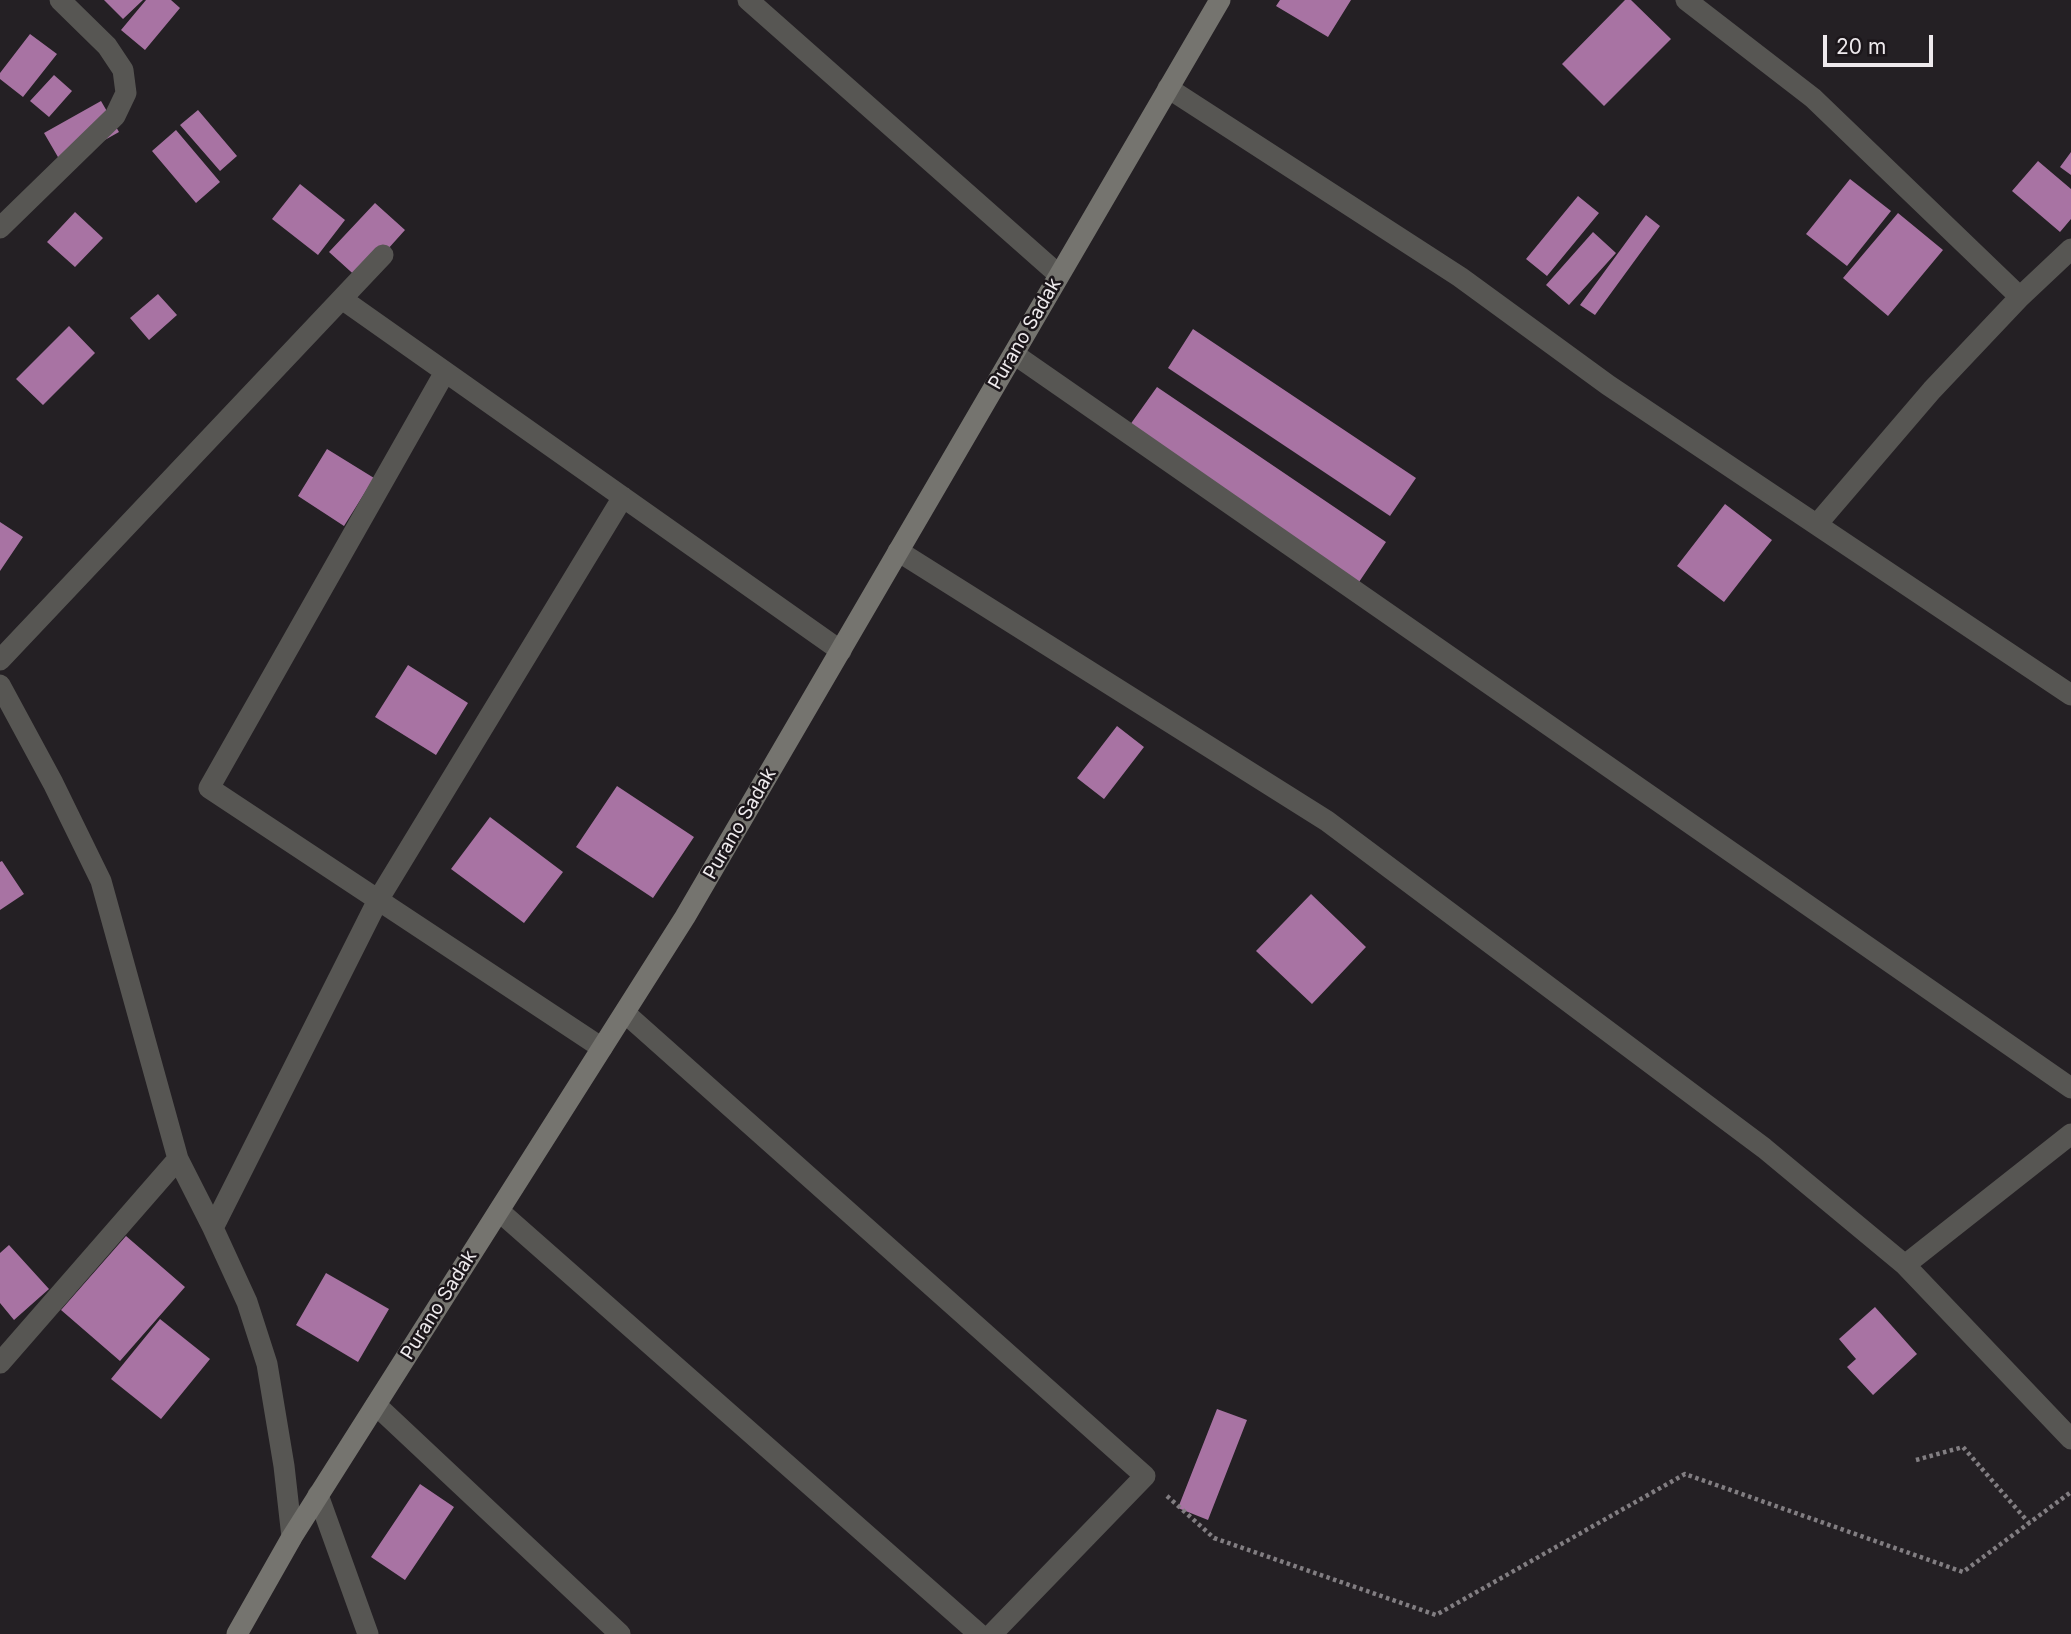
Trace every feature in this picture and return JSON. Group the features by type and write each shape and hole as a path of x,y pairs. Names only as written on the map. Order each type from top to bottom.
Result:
{"main road":[{"name":"Purano Sadak","path":"237,1634 318,1495 685,917 1220,0"}],"street":[{"path":"0,228 115,116 126,93 122,70 107,46 60,0"},
{"path":"748,0 1059,275"},
{"path":"1685,0 1813,98 2020,297"},
{"path":"1168,88 1460,277 1608,384 2071,695"},
{"path":"1818,523 1932,390 2020,297 2071,249"},
{"path":"0,660 383,255"},
{"path":"342,299 841,651"},
{"path":"1014,354 2071,1088"},
{"path":"445,372 209,788 602,1048"},
{"path":"213,1228 378,900 623,497"},
{"path":"898,551 1327,821 1764,1148 1905,1265 2071,1439"},
{"path":"0,685 53,783 101,881 178,1159 247,1302 267,1364 284,1466 292,1537"},
{"path":"625,1013 1145,1476 992,1634"},
{"path":"1905,1265 2071,1134"},
{"path":"0,1363 178,1159"},
{"path":"499,1211 979,1634"},
{"path":"376,1405 620,1634"},
{"path":"318,1495 368,1634"}],"path":[{"path":"1916,1460 1963,1447 2029,1523"},
{"path":"1145,1476 1214,1538 1436,1615 1685,1474 1963,1572 2071,1492"}],"building":[{"path":"104,0 143,0 123,19"},
{"path":"146,0 171,0 180,8 145,50 121,30"},
{"path":"1280,0 1351,0 1328,37 1276,6"},
{"path":"1625,0 1631,0 1671,39 1604,106 1562,64"},
{"path":"30,34 57,54 23,97 0,79 0,73"},
{"path":"54,75 72,91 49,117 30,101"},
{"path":"101,101 119,132 62,164 44,133"},
{"path":"198,110 237,156 220,171 180,125"},
{"path":"176,130 220,182 196,203 152,151"},
{"path":"2071,152 2071,175 2060,167"},
{"path":"2038,161 2071,189 2071,219 2060,232 2012,191"},
{"path":"1850,179 1891,211 1847,266 1806,234"},
{"path":"300,184 345,220 318,255 272,219"},
{"path":"1578,196 1599,213 1547,276 1526,259"},
{"path":"375,203 405,230 360,280 329,252"},
{"path":"75,212 103,238 75,267 47,242"},
{"path":"1898,213 1943,250 1888,316 1843,278"},
{"path":"1646,215 1660,226 1595,315 1580,305"},
{"path":"1593,232 1616,253 1569,305 1546,285"},
{"path":"158,294 177,315 149,340 130,318"},
{"path":"69,326 95,353 43,405 16,379"},
{"path":"1193,329 1416,478 1390,516 1168,368"},
{"path":"1157,387 1386,542 1357,585 1127,429"},
{"path":"327,449 374,478 344,526 298,496"},
{"path":"1725,504 1772,540 1724,602 1677,566"},
{"path":"0,522 23,537 0,571"},
{"path":"408,665 468,703 436,755 375,717"},
{"path":"1117,726 1144,747 1104,799 1077,778"},
{"path":"617,786 694,837 653,898 576,847"},
{"path":"490,817 563,872 524,923 451,869"},
{"path":"2,861 24,894 0,910 0,862"},
{"path":"1311,894 1366,947 1312,1004 1256,951"},
{"path":"126,1236 185,1287 120,1361 61,1310"},
{"path":"9,1245 49,1289 14,1320 0,1303 0,1253"},
{"path":"326,1273 389,1309 358,1362 296,1325"},
{"path":"1875,1307 1917,1354 1873,1395 1847,1367 1856,1359 1839,1339"},
{"path":"160,1319 210,1359 161,1419 111,1379"},
{"path":"1217,1409 1247,1420 1208,1520 1178,1508"},
{"path":"420,1484 454,1507 405,1580 371,1557"}]}
